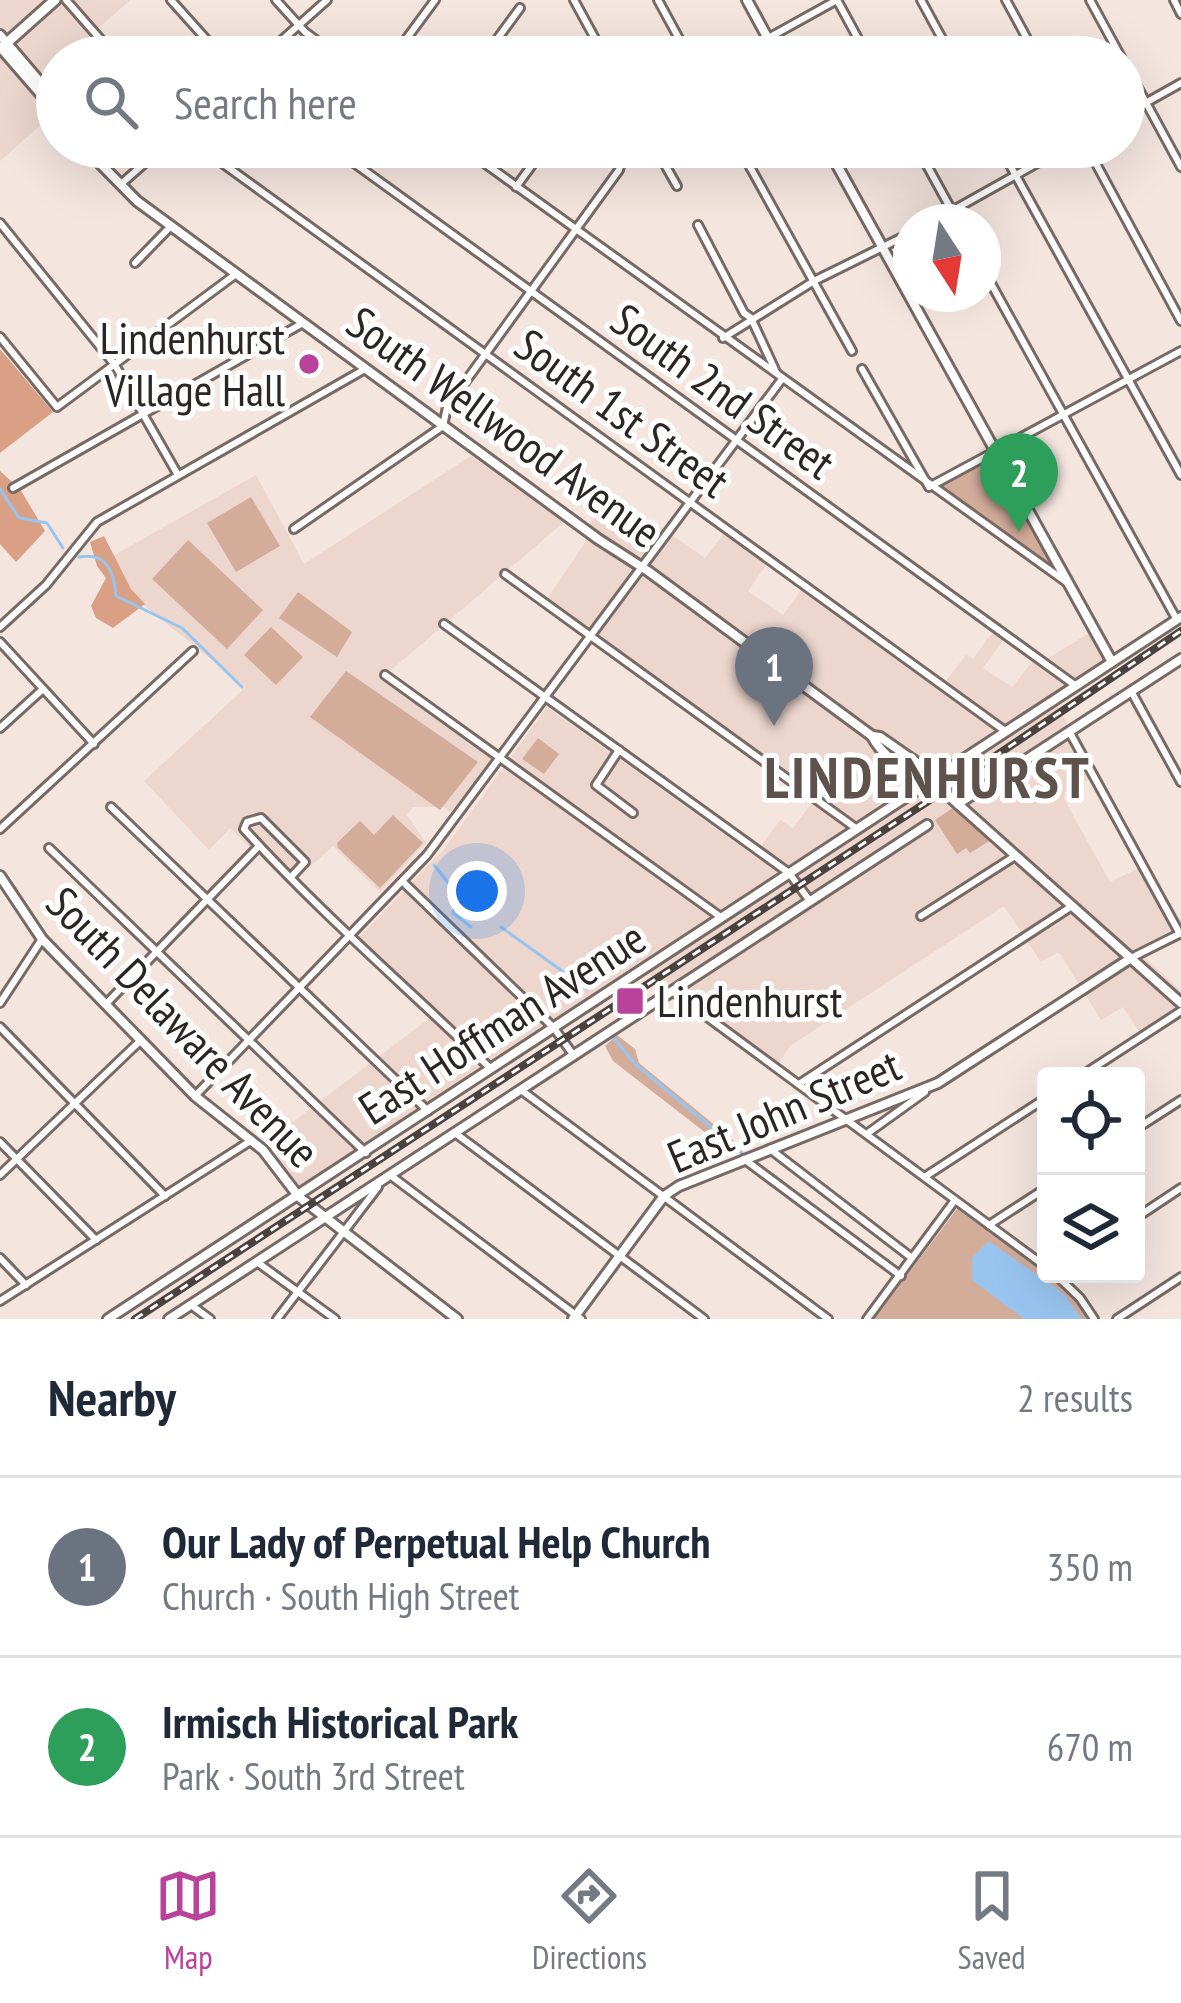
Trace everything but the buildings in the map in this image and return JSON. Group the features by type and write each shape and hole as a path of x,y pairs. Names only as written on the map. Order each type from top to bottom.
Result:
{"main road":[{"path":"2,45 55,0"}],"street":[{"path":"65,0 97,36"},
{"path":"171,0 203,36"},
{"path":"276,0 311,36"},
{"path":"287,36 327,0"},
{"path":"408,36 435,0"},
{"path":"574,0 594,36"},
{"path":"658,0 678,36"},
{"path":"747,0 767,36"},
{"path":"772,36 837,0 857,36"},
{"path":"921,0 941,36"},
{"path":"1006,0 1026,36"},
{"path":"1090,0 1110,36"},
{"path":"1174,0 1181,14"},
{"path":"499,36 520,8"},
{"path":"2,45 36,81"},
{"path":"2,45 36,87"},
{"path":"1181,83 1146,102 1181,166"},
{"name":"South Wellwood Avenue","path":"107,168 171,226 872,736 882,750 917,777 931,780 1181,1007"},
{"path":"121,184 139,168"},
{"name":"South 1st Street","path":"229,168 1005,731"},
{"name":"South 2nd Street","path":"361,168 1076,686"},
{"path":"490,168 1072,586"},
{"path":"516,187 530,168"},
{"path":"294,529 443,426 447,407 620,168"},
{"path":"667,168 676,185"},
{"path":"751,168 852,351"},
{"path":"838,168 1112,662"},
{"path":"928,168 948,204"},
{"path":"1012,168 1181,475"},
{"path":"964,204 1028,168"},
{"path":"1098,168 1181,321"},
{"path":"0,223 115,365 178,476"},
{"path":"698,225 779,377"},
{"path":"135,263 171,226"},
{"path":"723,338 814,281 893,243"},
{"path":"0,337 57,407 236,274"},
{"path":"1001,301 1179,618"},
{"path":"13,488 303,323"},
{"path":"929,487 1181,351"},
{"path":"0,627 46,584 97,523 365,369"},
{"path":"862,369 929,487"},
{"path":"195,1096 402,881 502,758 779,377"},
{"path":"505,574 857,829"},
{"name":"East Hoffman Avenue","path":"108,1319 1179,618"},
{"path":"443,624 789,873 810,901"},
{"path":"0,642 94,744"},
{"path":"0,829 194,651"},
{"path":"958,805 1181,659"},
{"path":"385,675 722,918"},
{"path":"0,728 43,689"},
{"path":"1131,691 1181,782"},
{"path":"1069,731 1181,933 1131,958"},
{"path":"619,750 596,782 633,813"},
{"path":"111,808 428,1111"},
{"path":"291,877 305,862 256,817 243,827 259,845 291,877 491,1069"},
{"name":"East Hoffman Avenue","path":"169,1319 927,825"},
{"path":"106,1004 259,845"},
{"path":"49,848 366,1153"},
{"path":"921,916 1015,856"},
{"name":"South Delaware Avenue","path":"0,876 42,939 195,1096 252,1140 298,1197 457,1319"},
{"path":"402,881 554,1028 574,1057"},
{"path":"799,1084 1072,906"},
{"path":"0,1003 42,939"},
{"name":"East John Street","path":"868,1134 1131,958"},
{"path":"672,992 1037,1260"},
{"path":"1094,1067 1181,1007"},
{"path":"0,1027 165,1196"},
{"path":"0,1175 141,1040"},
{"name":"East John Street","path":"576,1318 664,1196 692,1180 938,1083"},
{"path":"521,1090 828,1319"},
{"path":"1145,1123 1181,1100"},
{"path":"926,1176 1037,1104"},
{"path":"455,1133 704,1319"},
{"path":"0,1301 252,1140"},
{"path":"0,1142 96,1240"},
{"path":"770,1149 912,1258"},
{"path":"744,1159 901,1276"},
{"path":"277,1319 368,1196 390,1175 576,1318"},
{"path":"1145,1211 1181,1188"},
{"path":"989,1225 1037,1194"},
{"path":"867,1319 956,1200"},
{"path":"0,1258 26,1285"},
{"path":"257,1262 334,1319"},
{"path":"1117,1319 1181,1277"},
{"path":"1064,1283 1094,1319"},
{"path":"191,1305 210,1319"}],"shaded area":[{"path":"0,0 130,0 90,36 36,36 36,129 0,161"},
{"path":"0,349 53,412 0,453"},
{"path":"471,456 564,522 383,677 493,761 450,812 444,807 413,807 407,815 426,843 380,892 333,846 290,885 230,828 209,850 144,781 246,687 132,596 111,557 256,475 304,564"},
{"path":"993,457 1064,578 937,487"},
{"path":"0,471 20,489 45,531 16,562 0,544"},
{"path":"612,494 705,558 726,531 769,561 748,591 783,615 803,587 941,687 966,655 973,659 994,630 1005,638 983,668 1012,687 1034,660 1040,663 1093,631 1110,661 1053,698 1097,775 1065,792 1064,799 1110,882 1147,864 1181,921 1181,930 1140,953 1181,991 1181,1013 1142,1035 1123,1007 1101,1020 1059,952 1041,962 1004,906 790,1046 777,1065 638,966 299,1187 265,1143 430,1018 352,945 445,848 547,707 754,856 780,820 793,828 814,800 544,603 589,537 584,531"},
{"path":"251,497 280,546 236,572 207,523"},
{"path":"104,536 131,589 145,604 113,628 96,618 91,606 106,578 90,542"},
{"path":"188,540 263,610 227,649 152,579"},
{"path":"298,592 352,632 337,657 279,618"},
{"path":"271,627 303,657 276,685 244,655"},
{"path":"346,671 478,762 440,810 310,717"},
{"path":"538,738 559,754 544,774 522,759"},
{"path":"957,805 994,838 970,853 966,848 957,854 935,820"},
{"path":"393,815 423,843 380,888 337,843 360,821 374,835"},
{"path":"617,1035 635,1049 639,1063 739,1145 733,1154 613,1061 605,1046"},
{"path":"957,1209 1037,1267 1037,1283 1059,1283 1073,1293 1090,1319 874,1319"}],"water":[{"path":"989,1241 1037,1275 1037,1283 1049,1283 1063,1293 1082,1319 1024,1319 972,1280 972,1258"}],"waterway":[{"path":"0,489 19,518 47,523 63,548"},
{"path":"79,557 102,560 111,571 116,596 182,628 242,687"},
{"path":"434,865 457,894 453,913 471,927"},
{"path":"501,927 587,989"},
{"path":"613,1037 635,1064 742,1153"}],"railway":[{"path":"135,1319 1181,631"}],"place":[{"name":"Lindenhurst Village Hall","path":"309,364"},
{"name":"Irmisch Historical Park","path":"1019,532"},
{"name":"Our Lady of Perpetual Help Church","path":"774,726"},
{"name":"Lindenhurst","path":"630,1001"}],"district":[{"name":"LINDENHURST","path":"928,778"}]}
